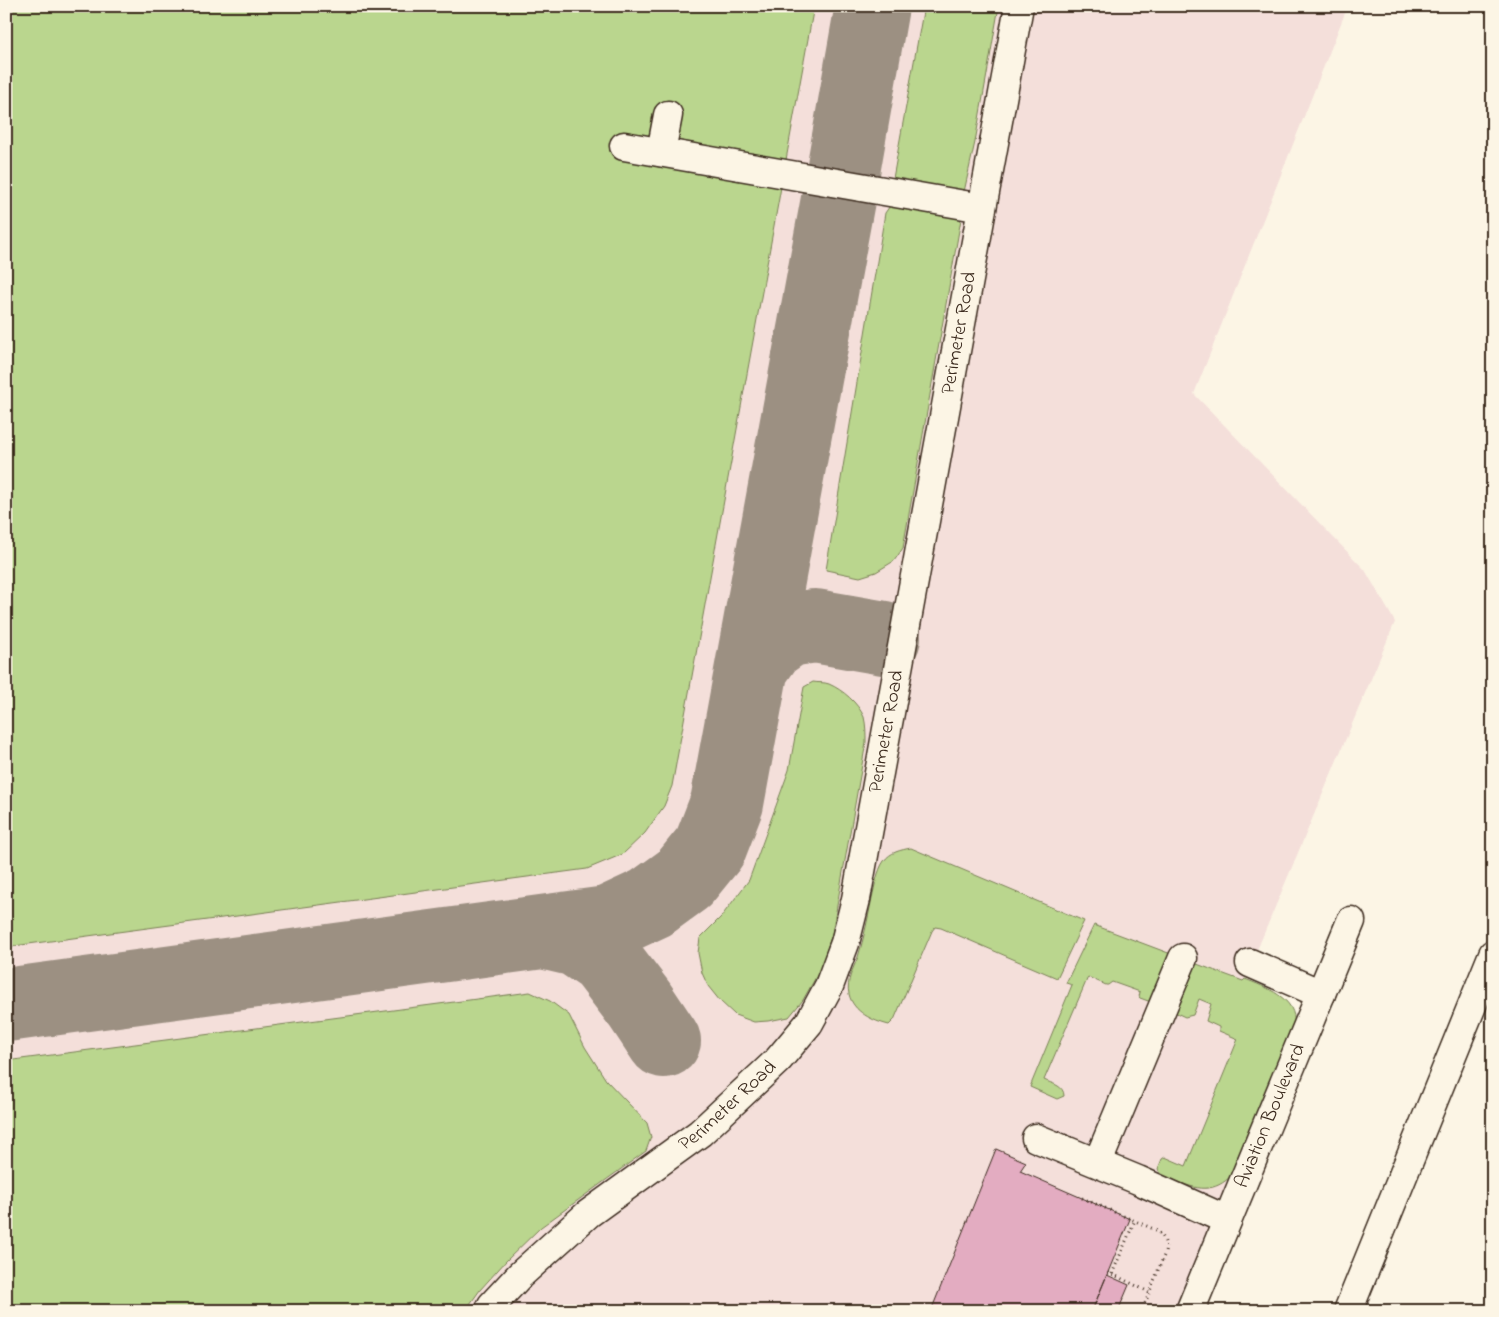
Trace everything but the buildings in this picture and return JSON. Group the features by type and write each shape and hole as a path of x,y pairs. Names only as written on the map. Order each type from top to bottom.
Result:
{"street":[{"name":"Perimeter Road","path":"489,1311 492,1305 519,1276 588,1214 700,1133 771,1066 808,1023 829,986 845,943 856,899 1019,6"},
{"path":"661,152 668,116"},
{"path":"624,146 982,208"},
{"name":"Aviation Boulevard","path":"1190,1311 1351,921"},
{"path":"1348,1311 1493,954"},
{"path":"1104,1150 1183,958"},
{"path":"1250,963 1320,994"},
{"path":"1036,1138 1138,1180 1227,1220"}],"path":[{"path":"1082,1198 1135,1220 1162,1234 1166,1246 1165,1253 1142,1311"},
{"path":"1112,1274 1135,1220"},
{"path":"1108,1272 1149,1292"}],"shaded area":[{"path":"6,6 1351,6 1347,8 1194,394 1365,570 1395,622 1244,981 1285,1000 1295,1018 1233,1174 1175,1311 6,1311"}],"green space":[{"path":"6,6 814,6 672,786 664,806 645,833 623,854 587,869 6,947"},
{"path":"924,6 999,6 975,142 964,192 892,184"},
{"path":"892,203 957,213 961,219 903,548 894,561 876,572 860,577 826,570 885,213"},
{"path":"813,682 827,683 845,693 854,702 864,717 866,742 832,934 820,970 803,1000 789,1017 754,1022 735,1015 708,986 702,973 698,953 700,938 721,917 749,880 789,770 804,687"},
{"path":"911,848 1084,921 1057,978 935,927 894,1020 889,1025 870,1018 859,1011 851,1000 848,984 862,943 878,874 889,855"},
{"path":"1094,925 1179,957 1159,1005 1140,998 1140,992 1112,982 1106,985 1088,977 1044,1080 1062,1089 1064,1096 1057,1099 1030,1087 1072,985 1066,983"},
{"path":"1186,960 1243,981 1245,979 1270,990 1286,1001 1294,1016 1294,1025 1233,1174 1219,1185 1205,1188 1190,1186 1169,1178 1158,1169 1162,1159 1165,1157 1186,1166 1238,1039 1219,1031 1219,1027 1206,1021 1211,1004 1199,999 1193,1015 1185,1017 1168,1009"},
{"path":"530,992 550,1001 569,1015 585,1047 606,1080 647,1123 651,1137 646,1151 541,1227 506,1261 480,1290 465,1311 6,1311 6,1061"}],"taxiway":[{"path":"6,1005 608,923 651,903 684,879 710,847 727,803 872,6"},
{"path":"752,667 768,644 784,633 794,629 815,626 884,638"},
{"path":"543,932 577,940 605,959 640,1005 664,1041"}]}
